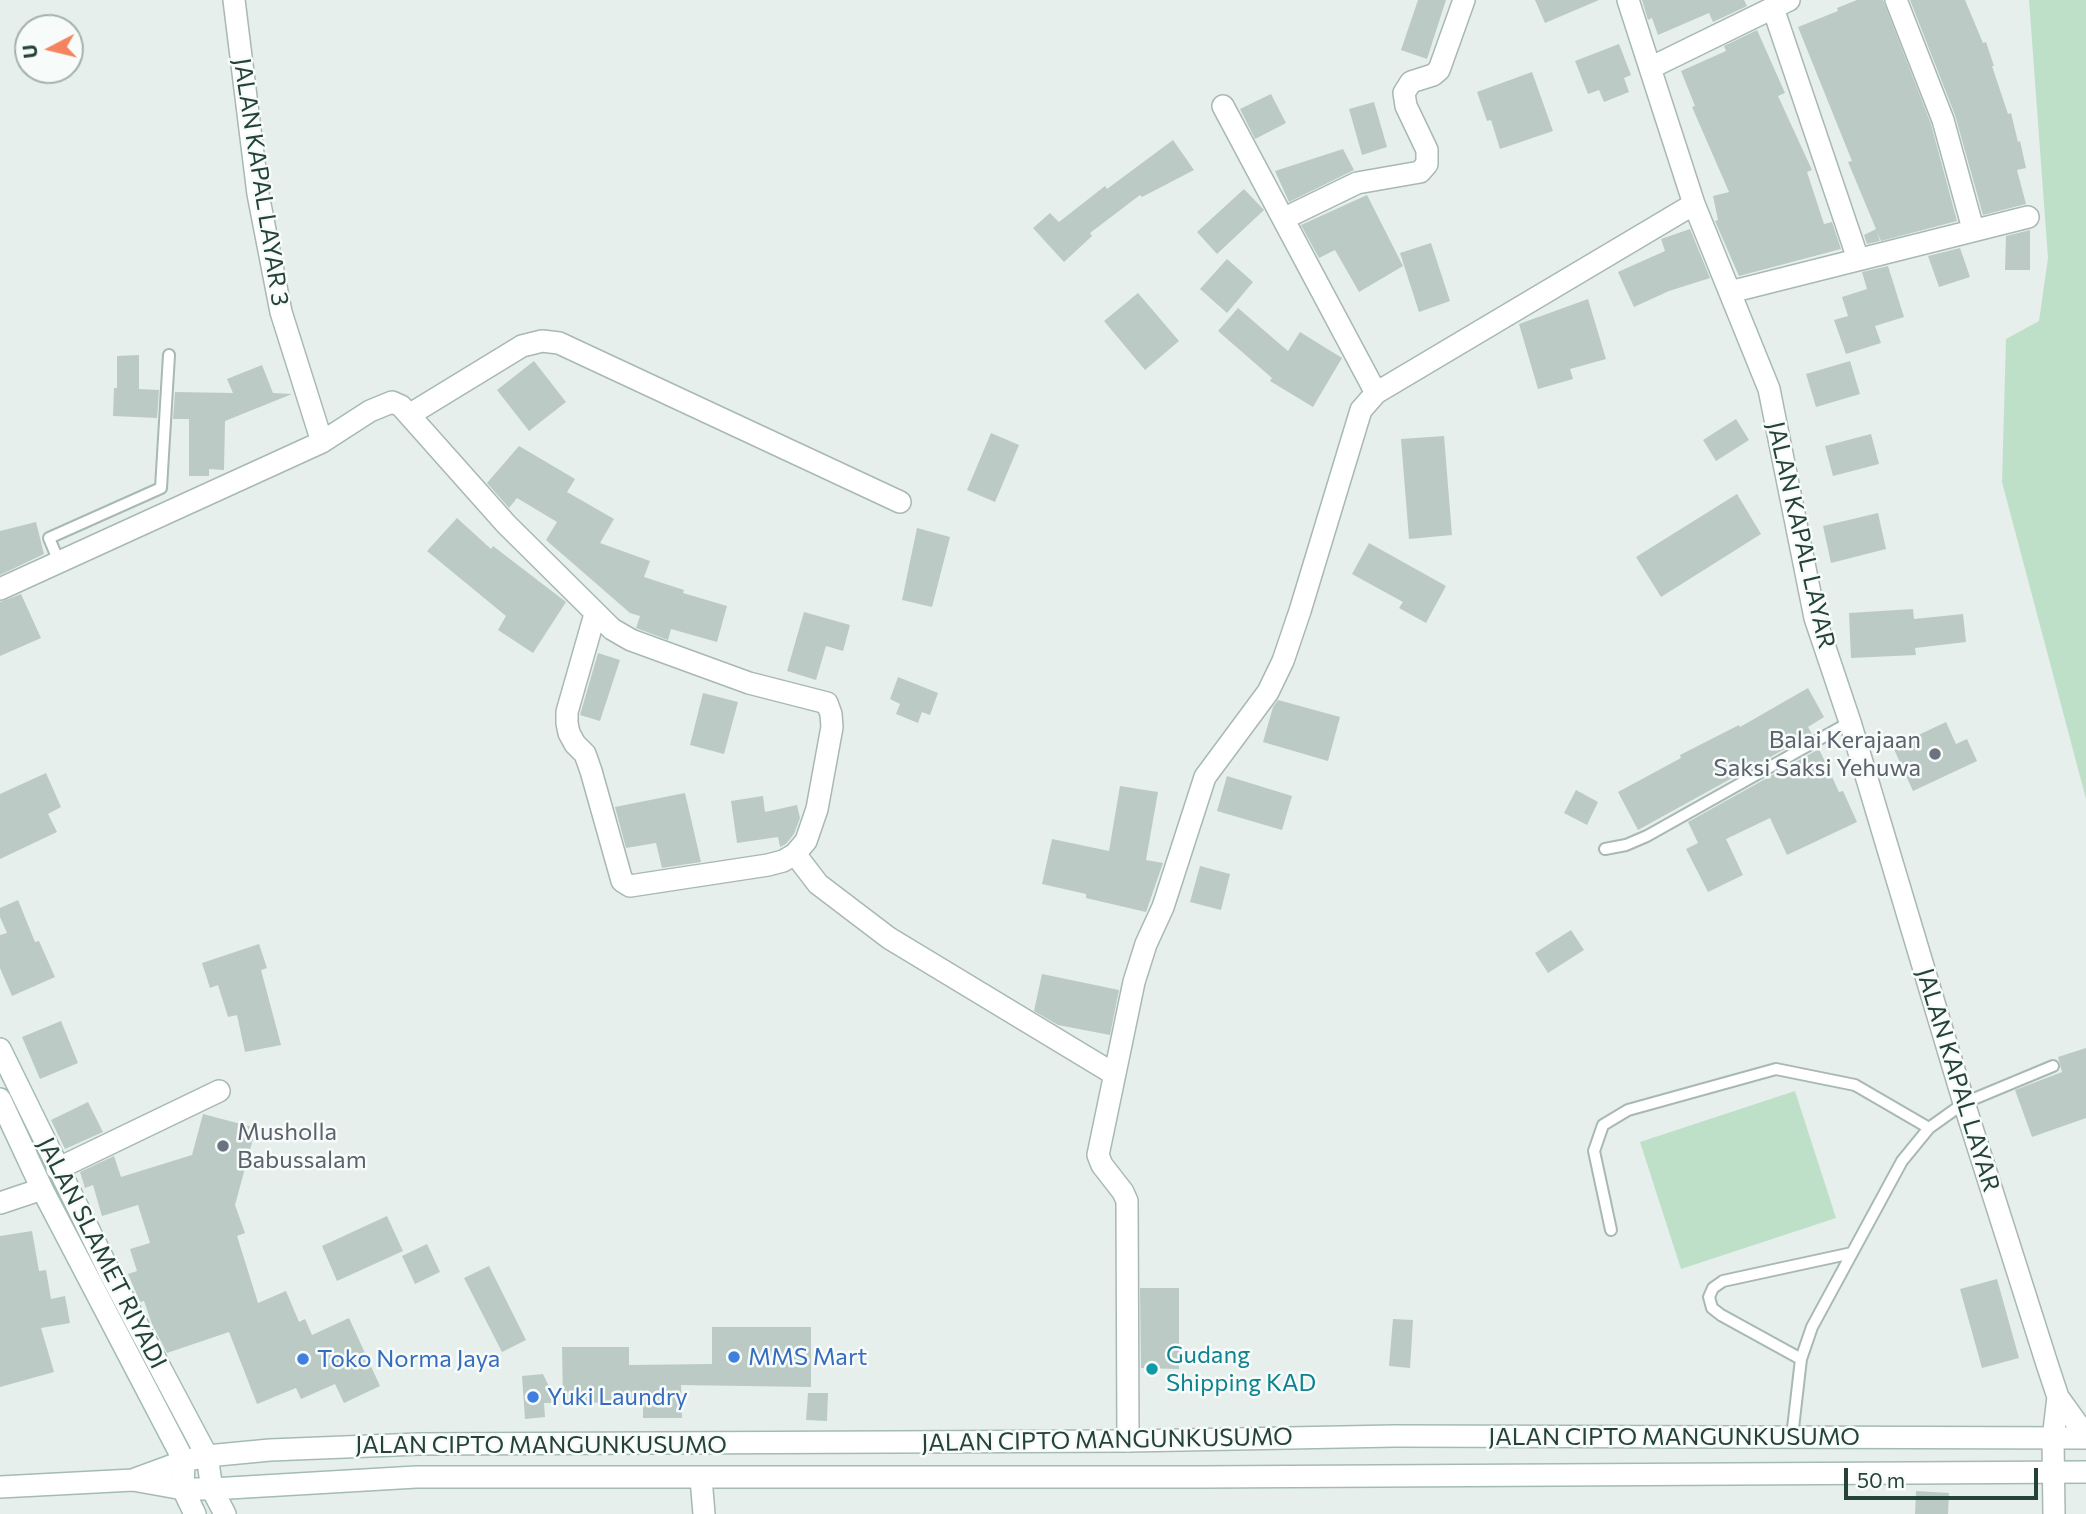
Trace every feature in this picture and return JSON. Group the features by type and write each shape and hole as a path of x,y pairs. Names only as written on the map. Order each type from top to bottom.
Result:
{"street":[{"name":"JALAN KAPAL LAYAR 3","path":"234,0 258,194 281,312 322,442"},
{"path":"1284,218 1357,183 1420,172 1427,164 1427,150 1406,106 1404,93 1411,82 1433,75 1439,70 1464,0"},
{"name":"JALAN KAPAL LAYAR","path":"1628,0 1694,204 1769,389 1815,618 1850,722 1964,1103 2058,1397"},
{"path":"1896,0 1943,120 1973,229"},
{"path":"1650,68 1781,4 1858,259"},
{"path":"1223,106 1376,393"},
{"path":"1128,1441 1127,1201 1098,1155 1134,982 1146,944 1163,907 1205,777 1268,692 1283,661 1361,410 1376,393 1694,204"},
{"path":"1730,292 2028,217"},
{"path":"409,415 522,346 542,341 559,343 900,502"},
{"path":"0,589 322,442 381,405 392,402 401,406 506,524 612,629 631,640 750,683 827,704 832,727 817,809 806,841 796,854 783,861 754,867 630,886 622,881 591,771 585,754 569,733 567,723 567,712 595,614"},
{"path":"796,854 818,884 889,939 1115,1074"},
{"name":"JALAN SLAMET RIYADI","path":"0,1049 57,1169 207,1456 212,1489 225,1514"},
{"path":"57,1169 219,1091"},
{"name":"JALAN SLAMET RIYADI","path":"0,1099 42,1189 184,1461"},
{"path":"0,1203 42,1189"},
{"path":"2058,1397 2086,1437"},
{"path":"2054,1514 2053,1439 2058,1397"},
{"name":"JALAN CIPTO MANGUNKUSUMO","path":"133,1480 184,1461 207,1456 270,1450 419,1444 1128,1441 1395,1436 2086,1437"},
{"path":"184,1461 183,1489 195,1514"},
{"name":"JALAN CIPTO MANGUNKUSUMO","path":"0,1487 133,1480 183,1489 212,1489 416,1477 1203,1478 2086,1472"},
{"path":"701,1478 704,1514"}],"lane":[{"path":"59,562 49,538 160,488 169,355"},
{"path":"1605,849 1626,845 1647,836 1850,722"},
{"path":"1791,1437 1801,1359 1812,1327 1902,1161 1929,1128 1964,1103 2053,1066"},
{"path":"1611,1230 1594,1151 1603,1125 1628,1110 1776,1069 1855,1085 1929,1128"},
{"path":"1801,1359 1712,1308 1709,1297 1713,1288 1723,1281 1852,1253"}],"green space":[{"path":"2029,0 2086,0 2086,799 2002,482 2006,339 2039,321 2048,258"},
{"path":"1795,1091 1836,1218 1681,1269 1640,1142"}],"building":[{"path":"1418,0 1446,0 1427,59 1401,50"},
{"path":"1535,0 1599,0 1545,23"},
{"path":"1642,0 1744,0 1747,6 1713,22 1709,13 1658,35 1652,18 1648,20"},
{"path":"1857,0 1883,0 1931,124 1957,221 1881,241 1877,232 1880,241 1867,244 1864,235 1876,229 1848,162 1852,161 1798,27"},
{"path":"1910,0 1965,0 1983,43 1986,42 2008,114 2011,113 2018,142 2020,141 2026,168 2017,170 2026,204 1983,215 1955,115"},
{"path":"1757,30 1785,93 1778,96 1812,170 1807,172 1824,224 1832,222 1841,249 1739,276 1715,221 1718,220 1713,196 1729,192 1692,107 1695,106 1681,71 1726,51 1724,46"},
{"path":"1619,44 1631,75 1624,78 1629,92 1604,102 1599,90 1588,94 1575,61"},
{"path":"1532,72 1553,131 1500,149 1491,120 1487,121 1477,92"},
{"path":"1271,94 1286,123 1255,139 1240,109"},
{"path":"1374,102 1387,147 1362,155 1349,109"},
{"path":"1173,140 1194,170 1142,197 1140,195 1090,233 1092,236 1064,262 1033,228 1050,213 1059,222 1105,186 1107,189"},
{"path":"1343,149 1354,170 1289,202 1275,171"},
{"path":"1244,189 1264,210 1217,254 1197,232"},
{"path":"1367,195 1403,266 1359,292 1335,250 1319,258 1301,225"},
{"path":"1690,229 1710,278 1669,291 1634,307 1618,272 1665,251 1661,239"},
{"path":"2030,230 2030,270 2005,270 2006,236"},
{"path":"1431,243 1450,301 1419,312 1400,253"},
{"path":"1960,248 1970,277 1939,287 1928,256"},
{"path":"1227,259 1253,282 1227,313 1200,289"},
{"path":"1888,266 1904,317 1875,326 1881,343 1846,354 1834,320 1848,316 1842,297 1867,289 1862,272"},
{"path":"1138,293 1179,341 1145,370 1104,321"},
{"path":"1588,299 1606,359 1570,369 1573,379 1538,389 1519,324"},
{"path":"1238,308 1288,351 1300,332 1342,358 1313,407 1270,381 1272,378 1218,331"},
{"path":"139,355 139,389 159,390 157,418 113,416 114,388 117,388 117,356"},
{"path":"534,361 566,402 529,431 497,390"},
{"path":"1850,361 1860,394 1816,407 1806,374"},
{"path":"262,365 273,393 292,394 225,421 224,470 209,469 209,476 189,476 189,419 173,419 175,392 233,393 227,379"},
{"path":"1736,419 1749,440 1716,461 1703,440"},
{"path":"991,433 1019,445 995,502 967,490"},
{"path":"1871,434 1879,464 1833,476 1825,446"},
{"path":"1444,436 1452,535 1409,539 1401,439"},
{"path":"519,446 575,479 567,492 614,519 600,543 650,561 644,577 684,590 683,593 727,606 717,642 671,629 668,640 636,628 640,616 630,613 546,540 557,522 517,498 509,508 487,483"},
{"path":"1737,494 1761,534 1661,597 1636,557"},
{"path":"1878,513 1886,549 1831,563 1823,526"},
{"path":"457,518 491,549 493,546 566,602 533,653 498,630 506,616 427,551"},
{"path":"36,522 44,554 0,575 0,531"},
{"path":"917,528 950,537 932,607 902,600"},
{"path":"1369,543 1446,586 1426,623 1399,608 1403,602 1352,574"},
{"path":"21,594 41,638 0,656 0,602"},
{"path":"1913,609 1914,619 1963,614 1966,642 1915,648 1916,655 1851,658 1849,613"},
{"path":"804,612 850,625 843,651 826,646 816,680 787,671"},
{"path":"598,653 620,660 600,721 580,715"},
{"path":"898,677 938,693 930,715 922,712 918,723 896,714 900,704 890,699"},
{"path":"1808,688 1824,717 1808,727 1812,734 1638,830 1618,792 1681,758 1680,755 1739,725 1740,727"},
{"path":"703,693 738,702 724,754 690,745"},
{"path":"1278,700 1340,717 1328,761 1263,742 1273,707"},
{"name":"Balai Kerajaan Saksi Saksi Yehuwa","path":"1946,722 1956,744 1967,739 1977,761 1913,791 1893,747"},
{"path":"1819,749 1839,792 1843,791 1857,822 1787,855 1770,818 1726,839 1743,875 1708,892 1686,849 1698,843 1688,822"},
{"path":"46,773 61,807 48,814 57,832 0,859 0,794"},
{"path":"1227,776 1292,796 1282,830 1217,811"},
{"path":"1120,786 1158,792 1146,860 1163,863 1146,912 1042,884 1052,839 1109,851"},
{"path":"1576,790 1598,802 1587,825 1564,813"},
{"path":"685,793 701,862 662,868 656,843 626,848 615,807"},
{"path":"763,796 765,812 797,805 800,818 794,834 780,847 778,837 737,843 731,801"},
{"path":"1200,866 1230,874 1221,910 1190,902"},
{"path":"18,900 35,942 39,941 55,977 12,996 0,968 0,935 7,933 0,917 0,908"},
{"path":"1571,930 1584,950 1548,973 1535,953"},
{"path":"259,944 267,968 261,970 281,1045 245,1052 237,1015 228,1017 218,985 210,988 202,963"},
{"path":"1042,974 1119,990 1110,1035 1058,1025 1034,1011"},
{"path":"61,1021 78,1063 40,1079 22,1037"},
{"path":"2086,1048 2086,1118 2032,1137 2015,1090 2062,1072 2058,1057"},
{"path":"88,1102 103,1132 65,1149 51,1120"},
{"path":"203,1114 256,1128 235,1205 245,1233 237,1236 258,1303 286,1291 299,1322 305,1319 312,1335 349,1318 380,1386 344,1403 335,1384 301,1399 296,1388 257,1404 229,1332 167,1353 144,1301 140,1302 128,1274 137,1271 130,1249 150,1243 138,1205 102,1216 93,1185 85,1188 80,1172 114,1156 121,1177 192,1155"},
{"path":"387,1216 403,1251 337,1281 322,1246"},
{"path":"32,1231 39,1271 46,1270 51,1299 65,1296 70,1323 41,1328 54,1372 0,1387 0,1236"},
{"path":"427,1244 440,1272 415,1284 402,1256"},
{"path":"489,1266 526,1340 502,1352 464,1278"},
{"path":"1997,1279 2019,1358 1982,1368 1960,1289"},
{"path":"1140,1288 1179,1288 1179,1369 1141,1368"},
{"path":"1393,1319 1413,1320 1410,1368 1389,1366"},
{"path":"712,1327 811,1327 811,1387 681,1385 682,1418 643,1418 643,1402 563,1403 562,1347 629,1347 629,1365 712,1364"},
{"name":"Yuki Laundry","path":"543,1374 557,1403 544,1403 545,1417 525,1419 522,1376"},
{"path":"808,1393 828,1393 827,1421 806,1420"},
{"path":"1916,1491 1949,1493 1948,1514 1915,1514"}],"place":[{"name":"Balai Kerajaan Saksi Saksi Yehuwa","path":"1935,754"},
{"name":"Musholla Babussalam","path":"223,1146"},
{"name":"MMS Mart","path":"734,1357"},
{"name":"Toko Norma Jaya","path":"303,1359"},
{"name":"Gudang Shipping KAD","path":"1152,1369"},
{"name":"Yuki Laundry","path":"533,1397"}]}
